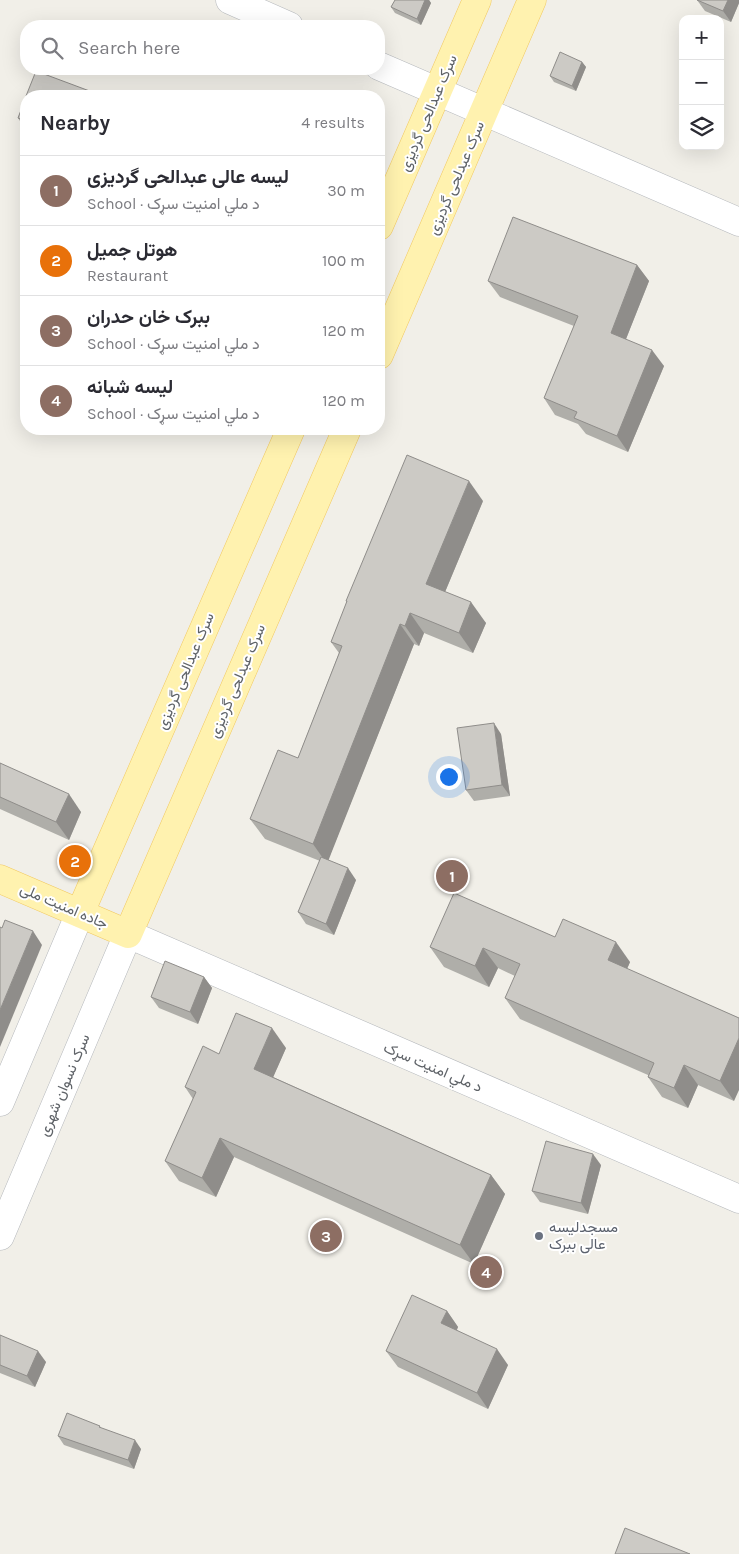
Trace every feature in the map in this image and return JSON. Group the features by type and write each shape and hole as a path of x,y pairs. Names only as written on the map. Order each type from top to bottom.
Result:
{"main road":[{"name":"سرک عبدالحی گردیزی","path":"385,212 477,0"},
{"name":"سرک عبدلحی گردیزی","path":"385,341 532,0"},
{"name":"سرک عبدالحی گردیزی","path":"80,913 288,435"},
{"name":"سرک عبدلحی گردیزی","path":"128,934 344,435"},
{"name":"جاده امنیت ملی","path":"0,878 128,934"}],"street":[{"path":"230,0 275,20"},
{"path":"385,69 739,222"},
{"path":"0,1102 80,913"},
{"name":"د ملي امنیت سړک","path":"128,934 739,1199"},
{"name":"سرک نسوان شهری","path":"0,1236 128,934"}],"building":[{"path":"395,0 425,0 417,19 391,7"},
{"path":"697,0 728,0 723,11"},
{"path":"560,52 582,62 572,86 550,76"},
{"path":"34,75 47,75 87,90 28,90"},
{"path":"513,217 637,265 611,333 652,350 617,436 574,418 577,412 544,398 578,316 488,281"},
{"path":"407,455 469,481 426,584 471,602 459,633 410,613 405,626 400,624 313,844 250,819 278,750 298,758 342,646 331,642 346,601"},
{"path":"494,723 502,785 466,790 457,728"},
{"path":"0,763 69,794 56,822 0,797"},
{"path":"321,857 348,868 326,924 298,912"},
{"path":"454,893 555,937 563,919 616,942 608,960 739,1018 739,1038 720,1081 684,1065 674,1088 648,1077 654,1063 505,998 520,964 483,948 475,966 430,947"},
{"path":"5,920 33,931 0,1010 0,927 2,928"},
{"path":"165,961 204,977 190,1012 151,997"},
{"path":"236,1013 272,1028 254,1069 491,1175 460,1245 220,1138 202,1178 165,1161 196,1092 185,1087 203,1046 219,1054"},
{"path":"546,1141 593,1154 581,1203 532,1191"},
{"path":"412,1295 447,1311 441,1323 497,1349 477,1393 386,1351"},
{"path":"0,1335 38,1351 27,1376 0,1365"},
{"path":"67,1413 135,1440 128,1460 58,1436"},
{"path":"625,1528 690,1554 615,1554"}],"place":[{"name":"هوتل جمیل","path":"75,861"},
{"name":"لیسه عالی عبدالحی گردیزی","path":"452,876"},
{"name":"ببرک خان حدران","path":"326,1236"},
{"name":"مسجدلیسه عالی ببرک","path":"539,1236"},
{"name":"لیسه شبانه","path":"486,1272"}]}
